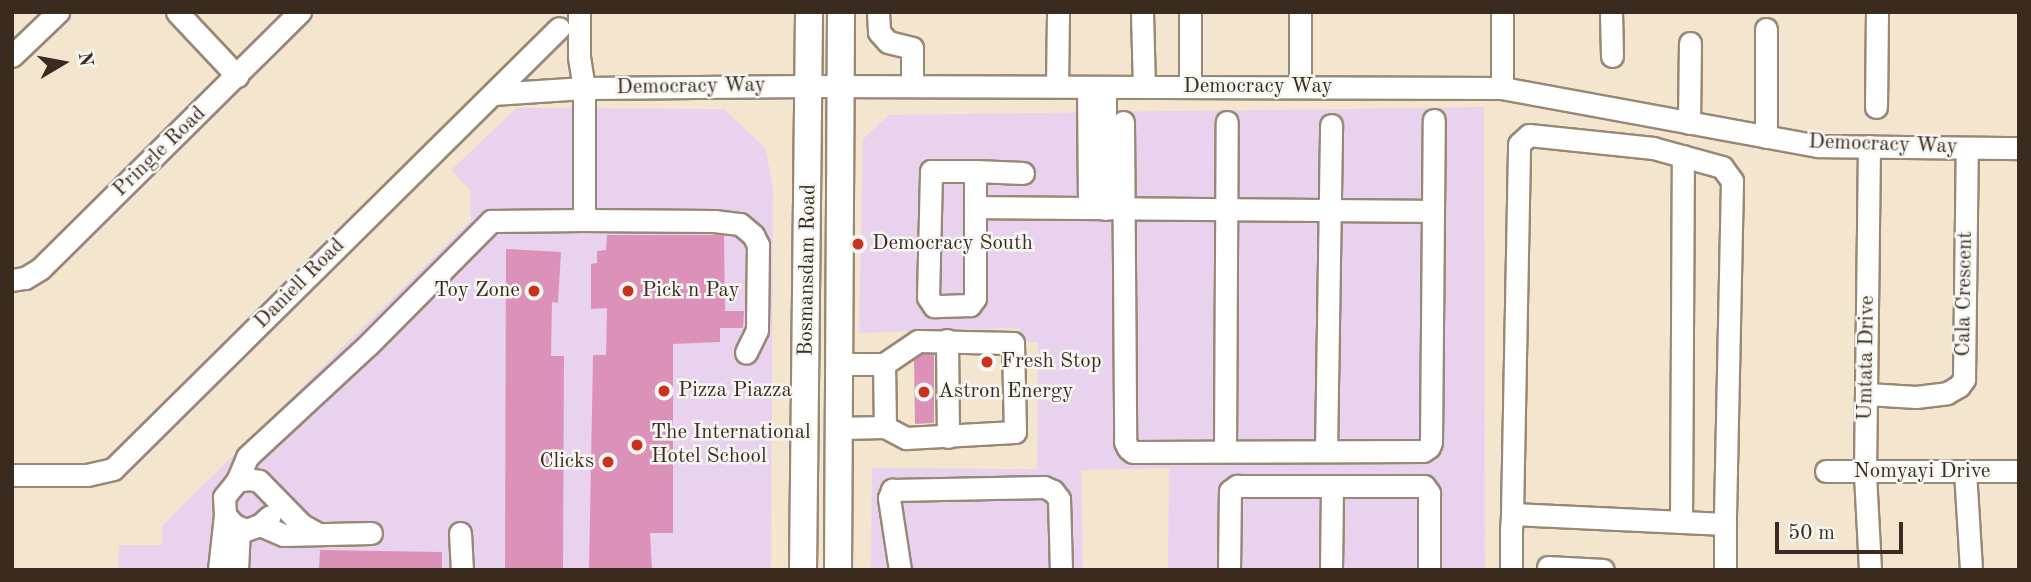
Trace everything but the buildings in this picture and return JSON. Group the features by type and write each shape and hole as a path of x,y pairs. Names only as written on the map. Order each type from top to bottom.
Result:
{"main road":[{"name":"Bosmansdam Road","path":"803,570 809,12"},
{"name":"Bosmansdam Road","path":"838,570 841,12"}],"street":[{"path":"12,56 58,12"},
{"path":"177,12 237,76"},
{"name":"Pringle Road","path":"12,280 25,278 40,269 300,12"},
{"path":"579,12 579,57 584,88 584,220"},
{"path":"878,12 879,32 888,42 912,48 912,86"},
{"path":"1057,86 1058,12"},
{"path":"1142,12 1144,87"},
{"path":"1190,12 1190,87"},
{"path":"1300,12 1300,87"},
{"path":"1502,12 1502,88"},
{"path":"1611,12 1612,56"},
{"path":"1876,107 1877,12"},
{"name":"Daniell Road","path":"12,475 86,475 113,469 559,28"},
{"path":"1766,29 1766,137"},
{"path":"1689,123 1690,43"},
{"name":"Democracy Way","path":"493,94 584,88 809,86 1502,88 1818,146 2019,148"},
{"path":"1097,87 1125,442 1133,452 1423,451 1429,447 1434,120"},
{"path":"1107,209 1124,122"},
{"path":"1225,451 1227,122"},
{"path":"1326,451 1331,125"},
{"path":"1511,570 1519,144 1529,135 1653,148 1722,167 1732,181 1725,570"},
{"name":"Umtata Drive","path":"1869,146 1865,474 1870,570"},
{"name":"Cala Crescent","path":"1867,394 1916,397 1947,393 1959,387 1964,379 1967,148"},
{"path":"1681,522 1683,156"},
{"path":"975,171 975,300 970,305 934,306 928,298 929,175 934,170 975,171 1023,173"},
{"path":"975,207 1432,211"},
{"path":"371,533 283,536 242,523 224,497 237,481 247,457 368,345 491,221 713,221 740,224 758,245 757,330 746,353"},
{"path":"838,365 884,364 913,343 947,340 1009,341 1014,344 1016,430 1012,434 906,438 886,426 839,428"},
{"path":"947,340 947,437"},
{"path":"884,364 886,426"},
{"path":"259,447 259,481"},
{"name":"Nomyayi Drive","path":"1826,471 1865,474 2019,471"},
{"path":"1965,471 1971,570"},
{"path":"237,481 259,481 302,525 318,534"},
{"path":"900,570 889,498 892,490 1044,487 1054,491 1059,499 1061,570"},
{"path":"1228,570 1233,487 1427,488 1429,570"},
{"path":"1331,570 1332,487"},
{"path":"242,523 269,519 273,498"},
{"path":"1511,522 1725,524"},
{"path":"219,570 242,523"},
{"path":"237,570 242,523"},
{"path":"460,533 463,570"},
{"path":"1548,567 1603,570"}],"shaded area":[{"path":"1484,107 1485,570 1168,570 1169,468 1081,470 1083,570 871,570 872,468 1037,469 1038,342 1022,342 1020,328 859,333 863,139 889,115"},
{"path":"517,108 724,109 766,149 773,190 771,570 119,570 119,545 162,545 163,525 471,220 471,191 451,170"}],"place":[{"name":"Democracy South","path":"858,244"},
{"name":"Toy Zone","path":"534,291"},
{"name":"Pick n Pay","path":"628,291"},
{"name":"Fresh Stop","path":"987,362"},
{"name":"Pizza Piazza","path":"664,391"},
{"name":"Astron Energy","path":"924,392"},
{"name":"The International Hotel School","path":"637,445"},
{"name":"Clicks","path":"608,462"}]}
